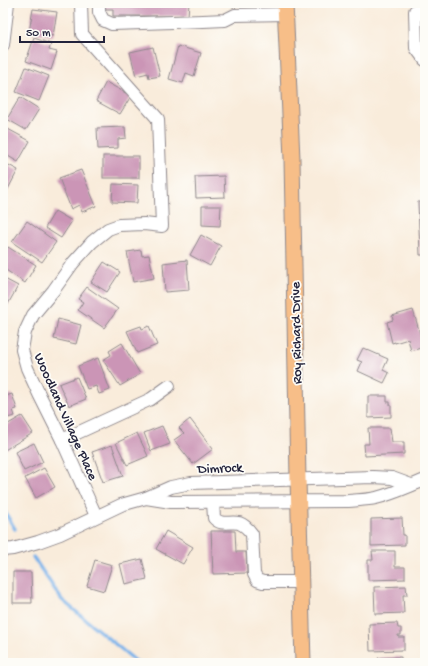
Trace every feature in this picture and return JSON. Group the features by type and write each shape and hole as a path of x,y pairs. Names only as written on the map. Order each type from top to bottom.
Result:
{"main road":[{"name":"Roy Richard Drive","path":"286,8 292,159 303,663"}],"street":[{"path":"3,45 8,3"},
{"name":"Woodland Village Place","path":"81,3 82,34 158,119 162,226 144,224 119,225 108,229 92,242 73,263 53,291 33,315 25,332 22,350 27,368 62,440 96,516"},
{"path":"99,3 99,12 103,20 112,24 225,20 235,15 286,8"},
{"path":"425,5 424,4 415,11 416,48 425,60"},
{"path":"62,440 151,399 169,386"},
{"name":"Dimrock","path":"3,550 13,549 38,542 121,505 146,498 171,487 190,483 373,477 392,478 412,485"},
{"name":"Dimrock","path":"146,498 171,502 348,501 376,498 425,480"},
{"path":"213,502 214,518 217,521 223,523 239,523 252,534 254,574 258,580 263,582 301,582"}],"building":[{"path":"104,3 189,3 188,16 113,16 113,9 104,9"},
{"path":"33,9 57,12 53,36 29,32"},
{"path":"34,38 51,44 49,50 57,52 51,70 26,61"},
{"path":"178,46 201,53 194,76 186,73 183,83 169,79"},
{"path":"153,47 160,76 149,78 148,73 136,76 130,52"},
{"path":"26,67 49,76 39,101 16,92"},
{"path":"106,82 131,96 120,114 96,101"},
{"path":"20,97 39,109 26,130 7,119"},
{"path":"125,127 126,138 118,139 118,148 98,149 97,128"},
{"path":"6,128 30,141 18,162 3,153 3,133"},
{"path":"103,156 139,156 139,178 103,178"},
{"path":"3,162 18,170 7,191 3,190"},
{"path":"81,170 96,206 82,212 79,205 71,209 59,178"},
{"path":"224,176 225,197 196,198 195,177"},
{"path":"113,184 138,185 137,203 112,202"},
{"path":"418,202 425,202 425,255 420,255"},
{"path":"202,206 221,206 220,226 202,225"},
{"path":"55,211 72,221 61,238 45,228"},
{"path":"27,221 56,242 42,262 12,242"},
{"path":"201,235 221,246 210,266 190,255"},
{"path":"8,247 36,265 25,283 3,268 3,255"},
{"path":"141,250 142,256 149,255 154,278 133,282 127,252"},
{"path":"187,260 189,290 165,292 163,263"},
{"path":"104,262 120,272 107,292 91,282"},
{"path":"3,278 18,286 7,306 3,304"},
{"path":"87,287 118,309 104,328 78,310 83,302 78,299"},
{"path":"413,310 424,347 411,351 408,339 392,343 387,322 393,320 392,316"},
{"path":"58,319 81,325 76,344 54,339"},
{"path":"141,326 142,329 149,326 157,345 137,353 127,331"},
{"path":"122,343 140,374 120,386 103,360 111,355 109,351"},
{"path":"363,348 388,359 383,370 389,373 384,383 358,371 362,362 357,360"},
{"path":"98,358 110,390 99,394 96,386 87,389 78,366"},
{"path":"77,377 86,399 69,406 59,384"},
{"path":"12,394 17,409 13,410 15,416 3,419 3,397"},
{"path":"368,396 387,396 387,402 390,402 391,405 391,417 368,418"},
{"path":"22,416 33,433 3,451 3,427"},
{"path":"190,419 213,449 193,464 174,440 184,433 179,428"},
{"path":"162,426 170,444 151,451 144,433"},
{"path":"368,428 390,428 392,442 404,442 404,454 365,456 364,444 369,444"},
{"path":"137,433 148,456 127,465 116,443"},
{"path":"34,443 43,462 24,471 15,452"},
{"path":"112,445 123,476 103,482 92,452"},
{"path":"44,468 55,487 36,498 25,478"},
{"path":"402,518 405,545 371,546 371,519"},
{"path":"166,531 193,547 183,564 156,549"},
{"path":"211,531 235,531 236,552 246,552 247,573 213,574"},
{"path":"372,551 395,551 395,567 405,567 405,579 368,580 368,560 373,560"},
{"path":"142,559 147,579 125,584 120,564"},
{"path":"95,560 112,565 104,591 87,586"},
{"path":"13,572 31,572 32,603 13,603"},
{"path":"406,586 407,595 403,595 404,613 375,614 374,587"},
{"path":"397,623 398,628 401,628 401,635 398,635 398,637 404,637 404,650 370,651 369,624"},
{"path":"401,657 401,663 379,663 378,658"}],"waterway":[{"path":"3,509 15,529"},
{"path":"33,557 62,600 138,663"}]}
